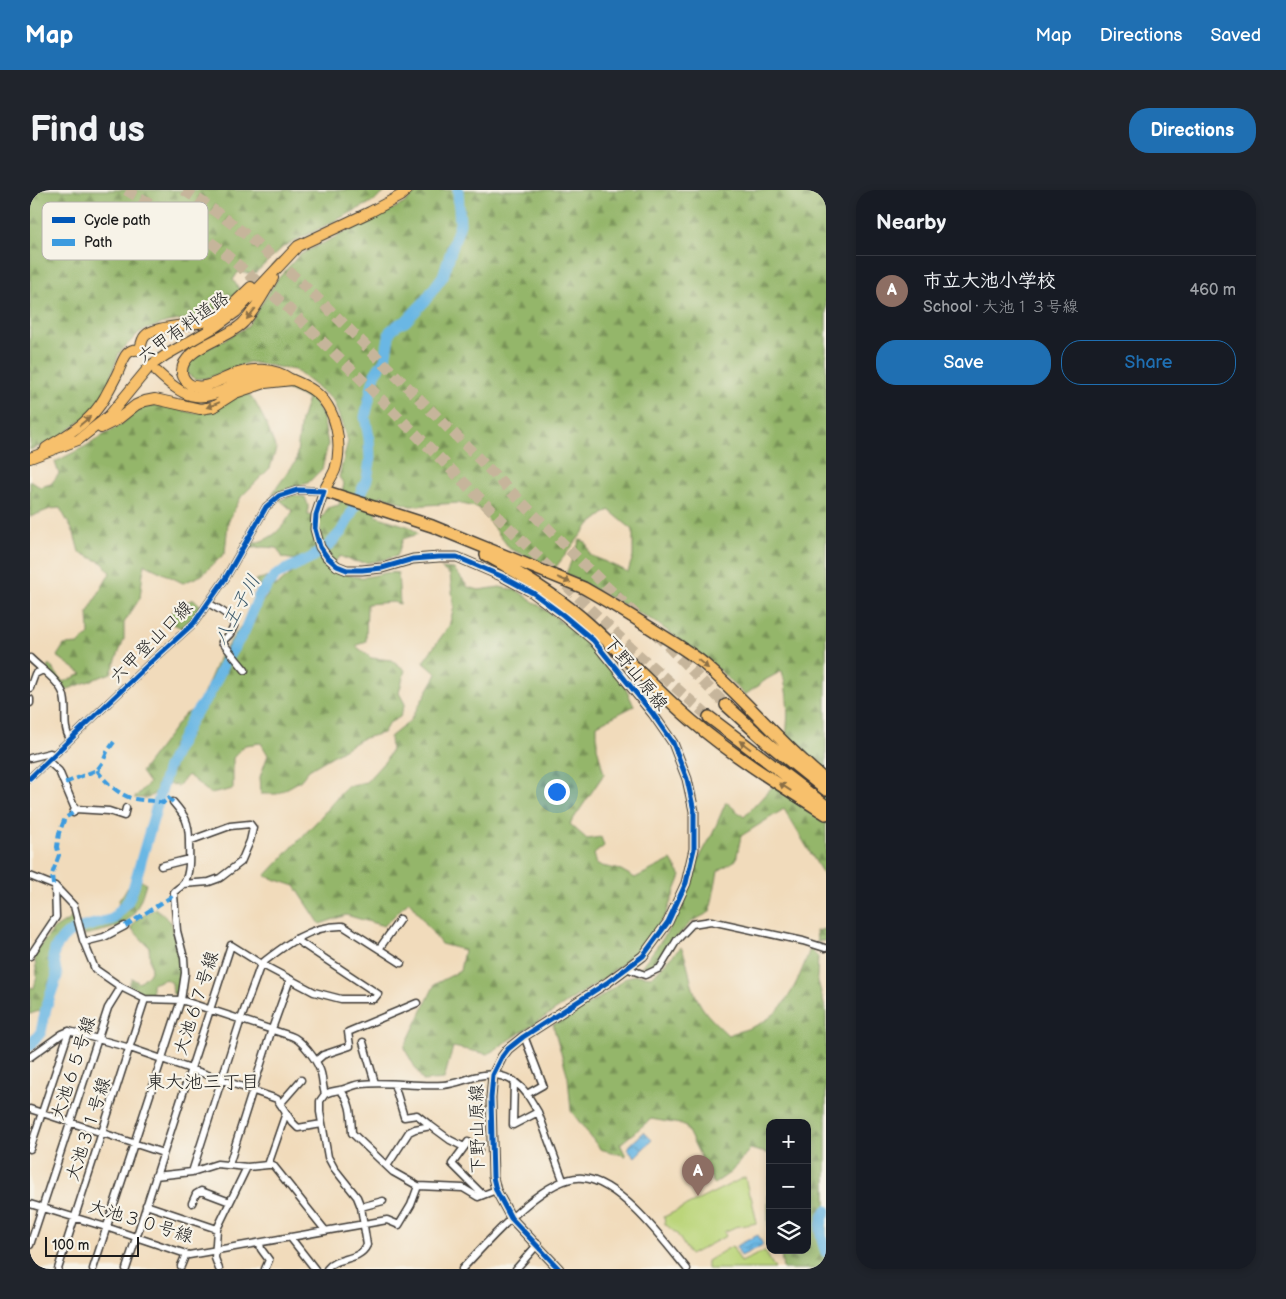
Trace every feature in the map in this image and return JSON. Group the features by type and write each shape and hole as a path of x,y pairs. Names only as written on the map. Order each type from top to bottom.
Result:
{"highway":[{"path":"324,491 432,526 584,588 608,601 674,642 701,662 746,704 801,761 826,782"},
{"path":"432,526 539,586 590,624 659,692 711,736 745,761 826,814"},
{"path":"726,705 826,790"},
{"path":"709,717 826,806"}],"main road":[{"name":"六甲有料道路","path":"30,458 78,440 109,416 150,366 166,354 216,327 236,312 298,246 370,212 400,196 407,190"},
{"path":"140,350 144,336 149,332 195,324 216,318 260,279 284,254 298,246"},
{"path":"292,380 281,372 254,370 244,371 212,384 200,386 189,384 183,377 182,372 184,362 192,353 229,334 243,324 256,308 273,278 298,246"},
{"path":"30,458 74,430 97,410 127,352 136,349 140,350 148,361"},
{"path":"157,372 181,392 194,396 203,397 215,394 245,380 263,375 281,375 312,390 319,396 331,413 338,432 338,454 335,470 324,491"},
{"path":"78,440 117,420 136,404 144,401 155,399 200,409 212,407 235,393 265,383 292,380"}],"street":[{"name":"六甲登山口線","path":"30,778 194,623 225,579 266,507 279,496 298,490 324,491"},
{"name":"下野山原線","path":"324,491 316,515 315,529 320,547 337,566 347,570 362,570 382,568 413,559 439,556 457,557 501,576 533,594 593,640 653,714 673,743 687,779 694,811 694,849 686,884 668,922 643,956 608,982 524,1036 505,1053 493,1074 491,1098 492,1140 496,1190 511,1218 538,1244 559,1269"},
{"path":"208,603 224,612 232,620 234,626 230,634 222,642 245,670"},
{"path":"30,658 51,677 63,693 65,731 70,739"},
{"path":"30,688 35,674 42,670"},
{"path":"30,758 50,753 54,755"},
{"path":"48,760 59,771 74,811 109,811 124,816 126,808"},
{"path":"93,1269 181,1000 185,973 174,892 183,884 189,860 189,827 185,817 173,802"},
{"path":"183,884 209,882 220,878 241,862 253,828 250,824 230,826 213,834 189,841"},
{"path":"161,866 189,860"},
{"path":"30,876 55,886 74,906 81,934 95,969 121,987 146,999 181,1000 296,1037 316,1061 321,1072 325,1094"},
{"path":"30,956 56,917 55,886"},
{"path":"380,949 400,919"},
{"path":"626,968 645,975 660,968 677,940 692,924 711,921 803,940 825,948"},
{"path":"192,1172 241,1019 261,964 295,939 314,930 332,925 343,926 400,963"},
{"path":"84,942 104,936 125,926"},
{"path":"261,964 314,992 341,999 374,999 378,994 295,939"},
{"name":"大池６７号線","path":"126,1269 230,945 261,964"},
{"path":"229,1165 290,979"},
{"name":"大池６５号線","path":"30,1245 108,1008 121,987"},
{"name":"大池３１号線","path":"58,1269 146,999"},
{"path":"316,1061 323,1055 350,1046 348,1032 417,1002"},
{"path":"30,1149 70,1031"},
{"path":"30,1057 62,1034 70,1031 130,1048 277,1099 298,1128 322,1124"},
{"path":"524,1036 543,1085 527,1094"},
{"path":"363,1042 375,1083"},
{"path":"327,1269 333,1263 350,1259 364,1250 367,1245 361,1207 357,1197 334,1168 328,1157 320,1101 325,1094 334,1090 375,1083 445,1085 493,1074 506,1077 521,1086 538,1112 563,1180"},
{"path":"280,1104 300,1080"},
{"path":"514,1081 513,1126 538,1112"},
{"path":"394,1084 404,1117 417,1115 450,1140 464,1147"},
{"path":"340,1090 350,1106 352,1133 393,1172 418,1186 463,1188 478,1197 496,1190"},
{"path":"30,1109 163,1153"},
{"path":"268,1165 286,1113"},
{"path":"387,1166 409,1132 431,1126"},
{"path":"479,1150 468,1142 452,1164 483,1195"},
{"path":"155,1176 192,1172 217,1164 247,1167 273,1165 325,1230"},
{"path":"218,1269 215,1258 217,1229 247,1167"},
{"path":"462,1269 511,1218 550,1187 563,1180 584,1178 613,1191 644,1217 687,1269"},
{"name":"大池３０号線","path":"30,1204 76,1217 186,1254 290,1238 363,1223 388,1220 399,1225 411,1205 418,1186"},
{"path":"192,1203 196,1194 202,1191 230,1202"},
{"path":"361,1207 383,1201"},
{"path":"146,1205 217,1229"},
{"path":"290,1238 315,1269"},
{"path":"260,1243 261,1250 269,1260 265,1269"},
{"path":"516,1269 538,1244"},
{"path":"180,1268 186,1254"}],"green space":[{"path":"30,190 388,190 374,201 283,247 254,274 238,272 233,280 240,290 208,316 167,322 140,332 119,353 107,387 94,411 56,440 30,450"},
{"path":"419,190 826,190 826,879 784,809 741,836 736,860 718,871 710,912 691,922 670,945 658,964 641,967 662,940 683,906 696,864 712,835 726,802 744,817 802,755 786,737 786,687 782,671 745,695 714,665 654,621 566,574 580,540 586,542 590,555 628,572 633,556 633,530 609,510 588,526 555,568 510,549 479,508 458,503 410,506 381,495 376,516 410,527 418,534 403,539 397,556 375,562 362,562 340,556 330,567 357,577 398,573 400,604 393,602 367,604 366,641 356,646 371,658 392,660 405,670 399,693 405,704 400,717 389,723 383,733 361,739 309,770 300,781 277,794 261,794 260,777 268,755 261,743 245,745 233,758 233,789 211,794 188,775 178,786 169,784 148,798 134,798 149,783 141,772 184,715 198,707 218,660 237,631 268,595 255,580 267,577 275,580 275,587 292,573 298,560 283,558 277,548 245,549 247,544 269,538 284,524 293,511 280,500 293,495 305,497 308,505 308,515 323,517 327,508 339,505 344,484 339,477 348,441 333,400 295,370 249,362 208,378 195,379 187,374 189,363 202,352 247,327 277,280 299,255 403,204"},
{"path":"292,384 312,397 323,417 328,444 322,469 308,483 272,494 296,461 301,420 308,399 291,391 267,387"},
{"path":"246,392 255,402 265,421 276,449 270,468 241,497 228,522 225,553 202,575 183,583 144,564 140,598 124,623 124,639 111,673 63,691 47,668 49,664 63,682 82,674 57,656 64,645 79,644 89,634 88,612 110,573 103,563 79,552 74,533 60,508 50,509 30,517 30,481 40,487 51,484 59,474 55,462 86,446 123,423 142,406 162,405 193,413 213,409"},
{"path":"441,568 454,569 468,587 479,590 500,587 518,591 590,644 622,681 634,706 597,725 597,747 604,774 570,824 587,839 601,837 604,846 594,854 597,865 621,870 635,878 671,860 681,876 665,916 639,951 600,981 488,1054 453,1047 444,1079 423,1081 404,1048 435,984 460,971 464,950 441,944 409,901 384,926 346,915 320,924 295,886 265,876 347,786 366,782 386,760 391,750 390,737 410,721 437,674 423,662 449,626 454,607 450,575"},
{"path":"194,599 201,606 195,618 184,629 173,624 168,617 176,607"},
{"path":"134,879 146,883 142,897 132,916 118,926 84,935 82,924 111,917 117,911 119,900"},
{"path":"156,908 171,922 182,971 178,994 173,994 172,983 166,979 152,984 152,995 128,986 132,978 139,983 151,972 149,947 131,928 136,920"},
{"path":"73,917 74,928 58,938 57,966 42,1010 30,1014 30,987 34,988 37,976 34,954 54,929"},
{"path":"826,929 826,941 817,941 816,931"},
{"path":"681,947 687,961 692,985 698,1001 728,1035 753,1027 770,1017 786,1001 792,991 810,949 818,957 817,977 826,1012 826,1269 783,1269 781,1254 811,1254 811,1119 766,1119 766,1153 750,1149 731,1172 714,1184 685,1125 651,1119 620,1144 626,1156 600,1149 571,1111 568,1077 553,1025 601,997 627,977 636,975 652,977"},
{"path":"745,1177 757,1223 735,1227 724,1232 726,1236 690,1255 677,1234 665,1224 664,1217"},
{"path":"732,1246 741,1262 765,1251 775,1269 707,1269 707,1261"}],"water":[{"path":"644,1132 652,1140 635,1157 627,1148"},
{"path":"758,1235 763,1245 741,1256 736,1246"}],"waterway":[{"name":"八王子川","path":"30,1046 41,1032 46,1008 57,976 53,957 55,949 67,934 80,928 113,919 128,901 168,767 192,718 209,695 226,660 244,632 259,596 274,577 311,558 328,546 341,532 351,514 367,479 370,461 369,438 365,417 375,374 385,359 390,331 405,322 424,302 443,276 460,224 458,190"},
{"path":"826,1211 823,1216 821,1231 826,1252"}],"tunnel":[{"path":"126,190 148,202"},
{"path":"184,190 201,202"},
{"path":"208,207 284,267 330,310 637,616"},
{"path":"208,241 288,308 591,610 709,717"},
{"path":"656,634 726,705"}],"marked path":[{"path":"65,783 97,770 114,742"},
{"path":"97,770 113,788 130,798 163,803 168,798 173,802"},
{"path":"53,885 52,874 59,855 57,847 59,833 65,818 73,813"},
{"path":"125,926 174,895"}],"cycle path":[{"path":"30,778 194,623 225,579 266,507 279,496 298,490 324,491 316,515 315,529 320,547 337,566 347,570 362,570 382,568 413,559 457,557 501,576 533,593 593,640 653,714 673,743 687,779 694,811 694,849 686,883 668,922 643,956 608,982 523,1037 508,1049 493,1075 491,1098 492,1140 493,1177 496,1190 511,1218 559,1269"}],"place":[{"name":"市立大池小学校","path":"698,1196"}],"district":[{"name":"東大池三丁目","path":"203,1081"}]}
